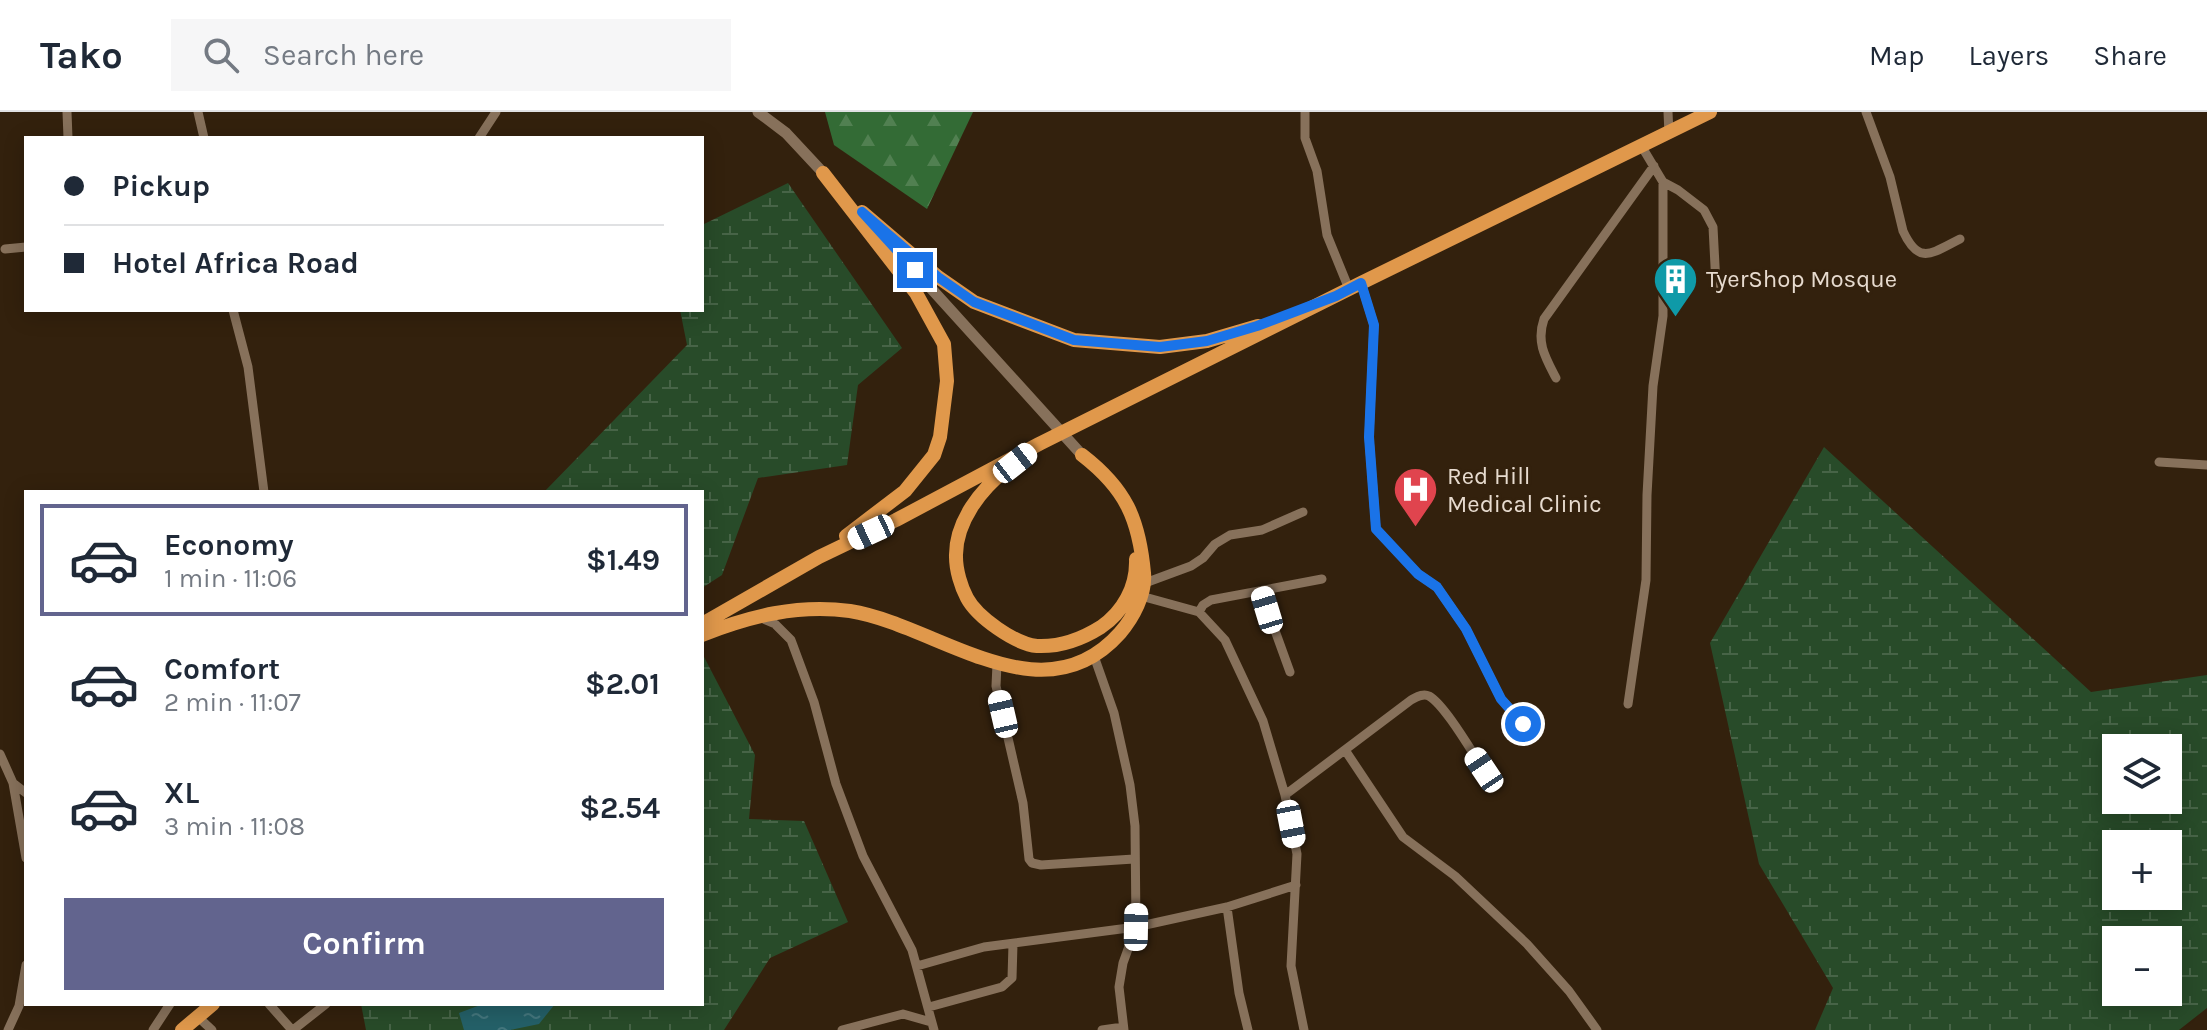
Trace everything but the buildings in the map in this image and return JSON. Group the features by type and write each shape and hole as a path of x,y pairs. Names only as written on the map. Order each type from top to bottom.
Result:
{"highway":[{"path":"704,623 819,557 1039,444 1710,112"},
{"path":"819,557 905,491 934,455 940,437 947,381 944,344 916,293 823,173"},
{"path":"862,212 938,277 974,302 1074,340 1160,347 1207,341 1257,326 1349,289"},
{"path":"1039,444 978,495 960,533 956,556 968,600 988,622 1034,646 1060,645 1087,636 1113,619 1131,592 1136,570 1135,544 1129,522 1102,476 1077,451"},
{"path":"704,634 756,616 795,608 851,611 908,628 997,664 1039,671 1067,667 1094,656 1128,623 1143,589 1141,539 1134,516 1104,472 1077,451"},
{"path":"182,1030 211,1006"}],"street":[{"path":"67,112 68,136"},
{"path":"198,112 204,136"},
{"path":"480,136 496,112"},
{"path":"758,112 786,133 862,212 1077,451"},
{"path":"1305,112 1305,138 1317,171 1327,235 1349,289 1374,325 1369,437 1376,529 1418,574 1437,587 1466,629 1501,699 1529,729"},
{"path":"1668,112 1669,134"},
{"path":"1866,112 1875,131 1910,246 1916,253 1924,255 1960,239"},
{"path":"1628,704 1646,580 1653,386 1663,316 1663,182 1642,147"},
{"path":"1556,378 1540,345 1544,319 1654,166"},
{"path":"1663,182 1704,210 1713,227 1716,285"},
{"path":"5,249 24,247"},
{"path":"234,312 248,367 264,490"},
{"path":"2159,462 2207,465"},
{"path":"1143,589 1191,566 1230,535 1262,530 1303,512"},
{"path":"1199,612 1211,600 1322,579"},
{"path":"1143,589 1199,612 1225,640 1263,721 1285,795 1297,854 1291,966 1304,1030"},
{"path":"1261,592 1290,672"},
{"path":"756,616 775,624 791,640 814,702 836,784 863,856 912,950 932,1026"},
{"path":"1094,656 1114,713 1130,785 1135,826 1136,927 1123,963 1119,987 1124,1028 1102,1030"},
{"path":"997,664 996,686 1023,803 1029,859 1041,865 1134,859"},
{"path":"1285,795 1411,700 1424,695 1430,696 1446,714 1484,770"},
{"path":"1345,750 1403,837 1455,876 1527,944 1569,991 1597,1030"},
{"path":"0,754 13,783 24,846"},
{"path":"13,783 24,791"},
{"path":"917,966 984,947 1136,927 1227,907 1296,885"},
{"path":"1227,907 1239,993 1248,1030"},
{"path":"929,1007 1002,987 1012,978 1013,944"},
{"path":"8,1030 19,1006 24,977"},
{"path":"153,1030 165,1006"},
{"path":"271,1006 292,1030 323,1006"},
{"path":"842,1030 903,1014 932,1026"},
{"path":"198,1017 212,1030"}],"green space":[{"path":"825,112 973,112 927,209 834,145"},
{"path":"788,183 902,348 858,385 847,465 758,478 722,575 704,587 704,490 546,490 687,345 680,312 704,312 704,224"},
{"path":"1824,447 2091,692 2207,675 2207,1008 2179,1030 1815,1030 1833,988 1759,864 1710,643"},
{"path":"704,657 755,755 749,819 804,821 848,922 770,958 724,1030 366,1030 361,1006 704,1006"}],"water":[{"path":"478,1006 553,1006 539,1024 510,1030 464,1030 459,1013"}],"place":[{"name":"TyerShop Mosque","path":"1675,318"},
{"name":"Red Hill Medical Clinic","path":"1416,529"}],"route":[{"path":"915,270 862,212 938,277 974,302 1074,340 1160,347 1207,341 1257,326 1336,296 1361,283 1374,325 1369,437 1376,529 1418,574 1437,587 1466,629 1501,699 1523,724"}]}
